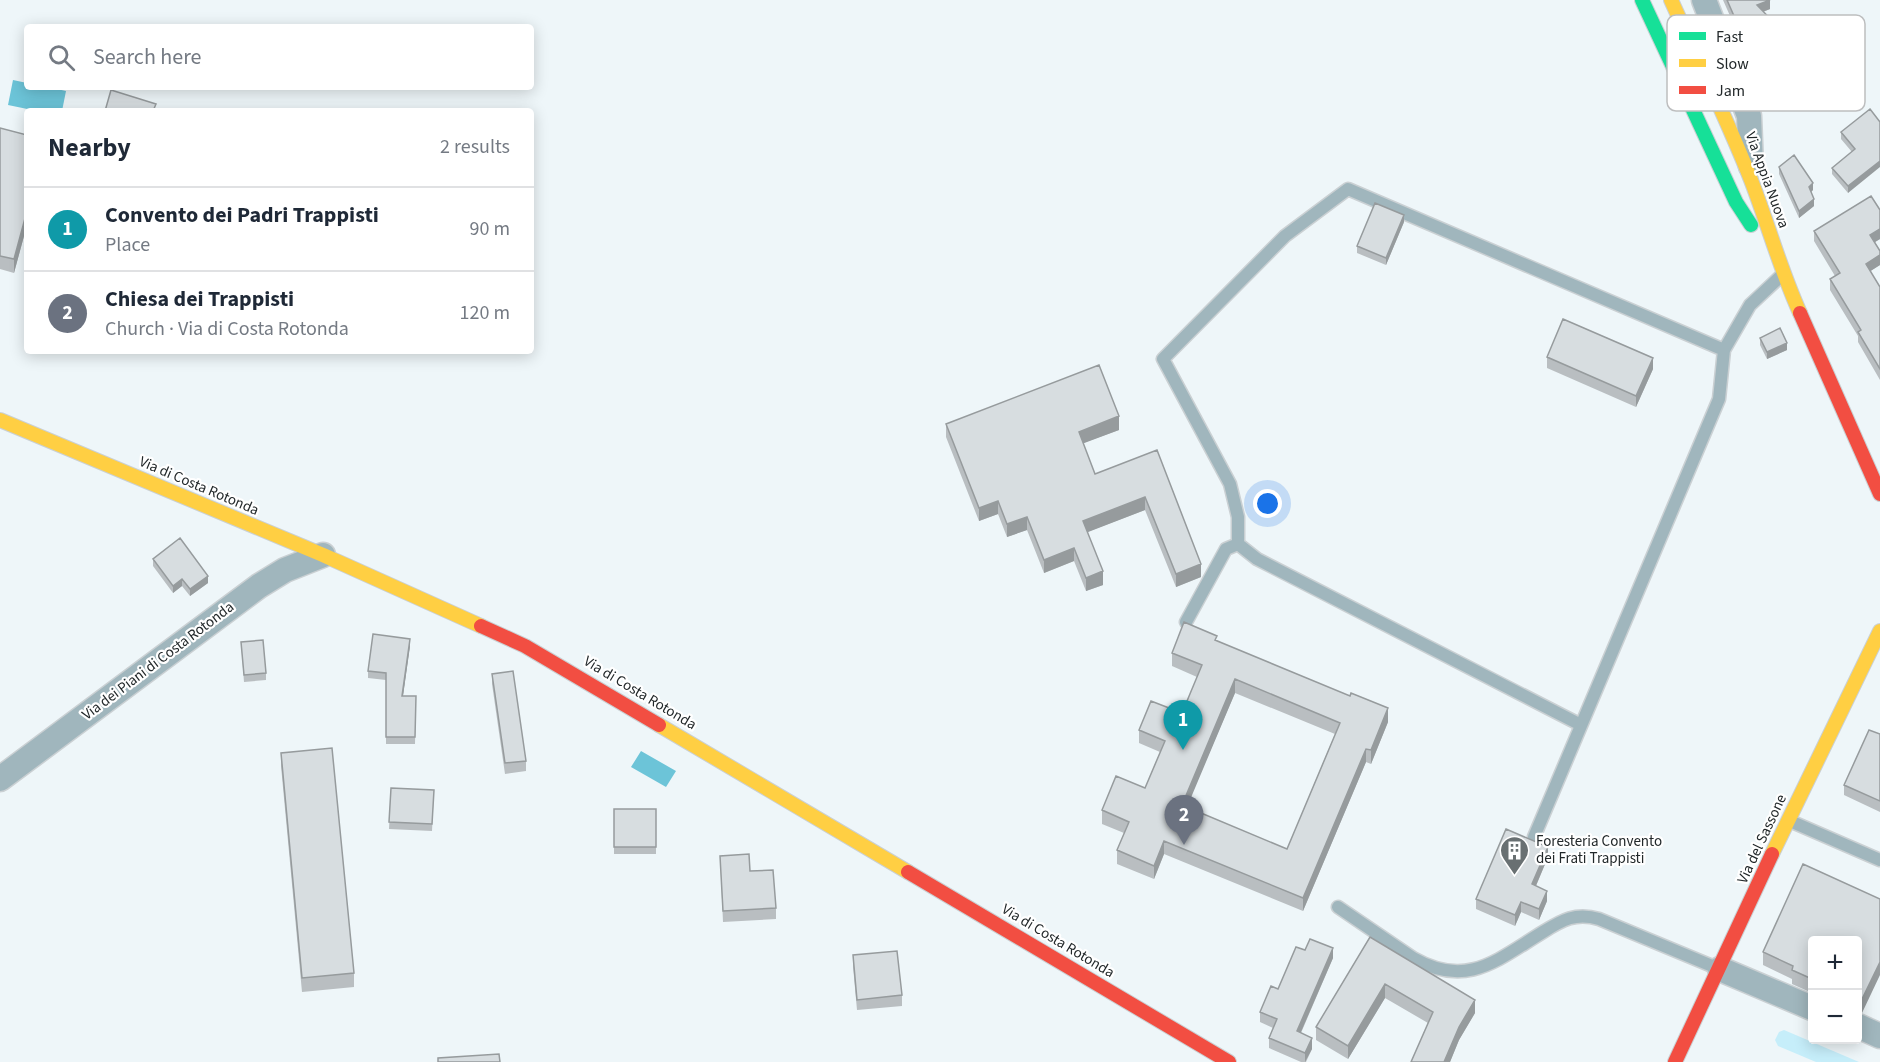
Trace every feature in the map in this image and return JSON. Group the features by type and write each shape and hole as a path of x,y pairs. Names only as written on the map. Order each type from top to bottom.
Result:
{"main road":[{"name":"Via Appia Nuova","path":"1642,0 1667,54"},
{"name":"Via Appia Nuova","path":"1671,0 1678,15"},
{"name":"Via Appia Nuova","path":"1694,111 1736,202 1783,275"},
{"name":"Via Appia Nuova","path":"1722,111 1752,183 1783,275 1880,494"},
{"path":"1803,322 1848,386"},
{"name":"Via di Costa Rotonda","path":"0,420 323,555 525,646 1229,1062"},
{"name":"Via del Sassone","path":"1675,1062 1880,631"}],"street":[{"path":"1704,0 1710,15"},
{"path":"1747,111 1752,183"},
{"name":"Via dei Piani di Costa Rotonda","path":"0,778 259,586 285,570 323,555"},
{"path":"1720,969 1808,1006"},
{"path":"1862,1028 1880,1036"}],"lane":[{"path":"1238,544 1238,517 1230,484 1163,359 1285,236 1348,189 1724,350"},
{"path":"1534,837 1719,399 1724,350 1750,304 1783,275"},
{"path":"1186,622 1226,549 1238,544"},
{"path":"1238,544 1257,559 1581,725"},
{"path":"1789,821 1880,860"},
{"path":"1338,907 1413,958 1446,972 1458,973 1479,968 1499,959 1558,922 1580,915 1599,919 1720,969"}],"shaded area":[{"path":"1784,1030 1808,1040 1808,1044 1817,1044 1859,1062 1816,1062 1778,1046 1775,1040 1779,1032"}],"water":[{"path":"13,80 24,82 24,90 66,91 63,108 24,108 8,105"},
{"path":"641,751 676,771 666,787 631,767"}],"building":[{"path":"1727,0 1770,0 1757,5 1767,15 1734,15"},
{"path":"111,90 156,104 154,108 106,108"},
{"path":"1870,109 1880,122 1880,161 1848,186 1832,168 1855,149 1841,132"},
{"path":"0,128 24,134 24,222 14,259 0,256"},
{"path":"1794,155 1813,183 1809,187 1814,199 1799,211 1779,167"},
{"path":"1871,196 1880,210 1880,229 1870,235 1880,255 1866,264 1880,287 1880,369 1858,332 1861,330 1830,279 1840,273 1814,231"},
{"path":"1375,203 1404,215 1386,258 1357,246"},
{"path":"1563,319 1653,358 1636,396 1547,357"},
{"path":"1780,328 1787,343 1767,352 1760,338"},
{"path":"1099,365 1119,416 1079,432 1095,474 1157,450 1201,564 1176,574 1145,497 1083,521 1103,571 1086,578 1074,548 1044,560 1027,517 1007,524 998,501 979,508 946,424"},
{"path":"180,538 208,576 190,589 182,579 173,586 153,559"},
{"path":"1184,622 1217,636 1215,640 1350,696 1351,693 1388,708 1371,750 1366,749 1303,898 1164,841 1154,866 1117,850 1129,822 1102,810 1116,776 1145,788 1165,741 1139,730 1151,701 1182,713 1202,665 1172,653","holes":["1235,679 1340,723 1287,849 1182,805"]},
{"path":"373,634 410,639 402,696 416,696 415,737 386,737 386,673 368,671"},
{"path":"263,640 266,673 244,675 241,642"},
{"path":"513,671 526,761 505,763 492,674"},
{"path":"1869,730 1880,734 1880,801 1844,785"},
{"path":"332,748 354,973 302,978 281,753"},
{"path":"391,788 434,790 432,824 389,822"},
{"path":"614,809 656,809 656,847 614,847"},
{"name":"Foresteria Convento dei Frati Trappisti","path":"1506,829 1548,847 1532,884 1547,891 1539,909 1521,902 1515,915 1476,899"},
{"path":"749,854 750,871 773,870 776,908 723,911 720,856"},
{"path":"1803,864 1880,899 1880,962 1862,999 1862,936 1808,936 1808,977 1792,970 1793,966 1763,952"},
{"path":"1370,937 1475,1000 1459,1027 1444,1062 1411,1062 1433,1012 1385,984 1348,1046 1316,1027"},
{"path":"1310,939 1333,948 1297,1031 1312,1038 1305,1053 1269,1038 1277,1019 1260,1012 1271,986 1278,989 1296,947 1305,950"},
{"path":"897,951 902,995 857,1000 853,955"},
{"path":"499,1054 500,1062 438,1062 438,1058"}],"traffic: fast":[{"path":"1642,0 1667,54"},
{"path":"1694,111 1736,202 1751,225"}],"traffic: slow":[{"path":"1671,0 1678,15"},
{"path":"1722,111 1742,157 1800,313"},
{"path":"0,420 323,555 481,626"},
{"path":"1772,854 1880,631"},
{"path":"659,725 908,872"}],"traffic: jam":[{"path":"1800,313 1880,494"},
{"path":"481,626 525,646 659,725"},
{"path":"1675,1062 1772,854"},
{"path":"908,872 1229,1062"}],"place":[{"name":"Convento dei Padri Trappisti","path":"1183,750"},
{"name":"Chiesa dei Trappisti","path":"1184,845"},
{"name":"Foresteria Convento dei Frati Trappisti","path":"1515,876"}]}
